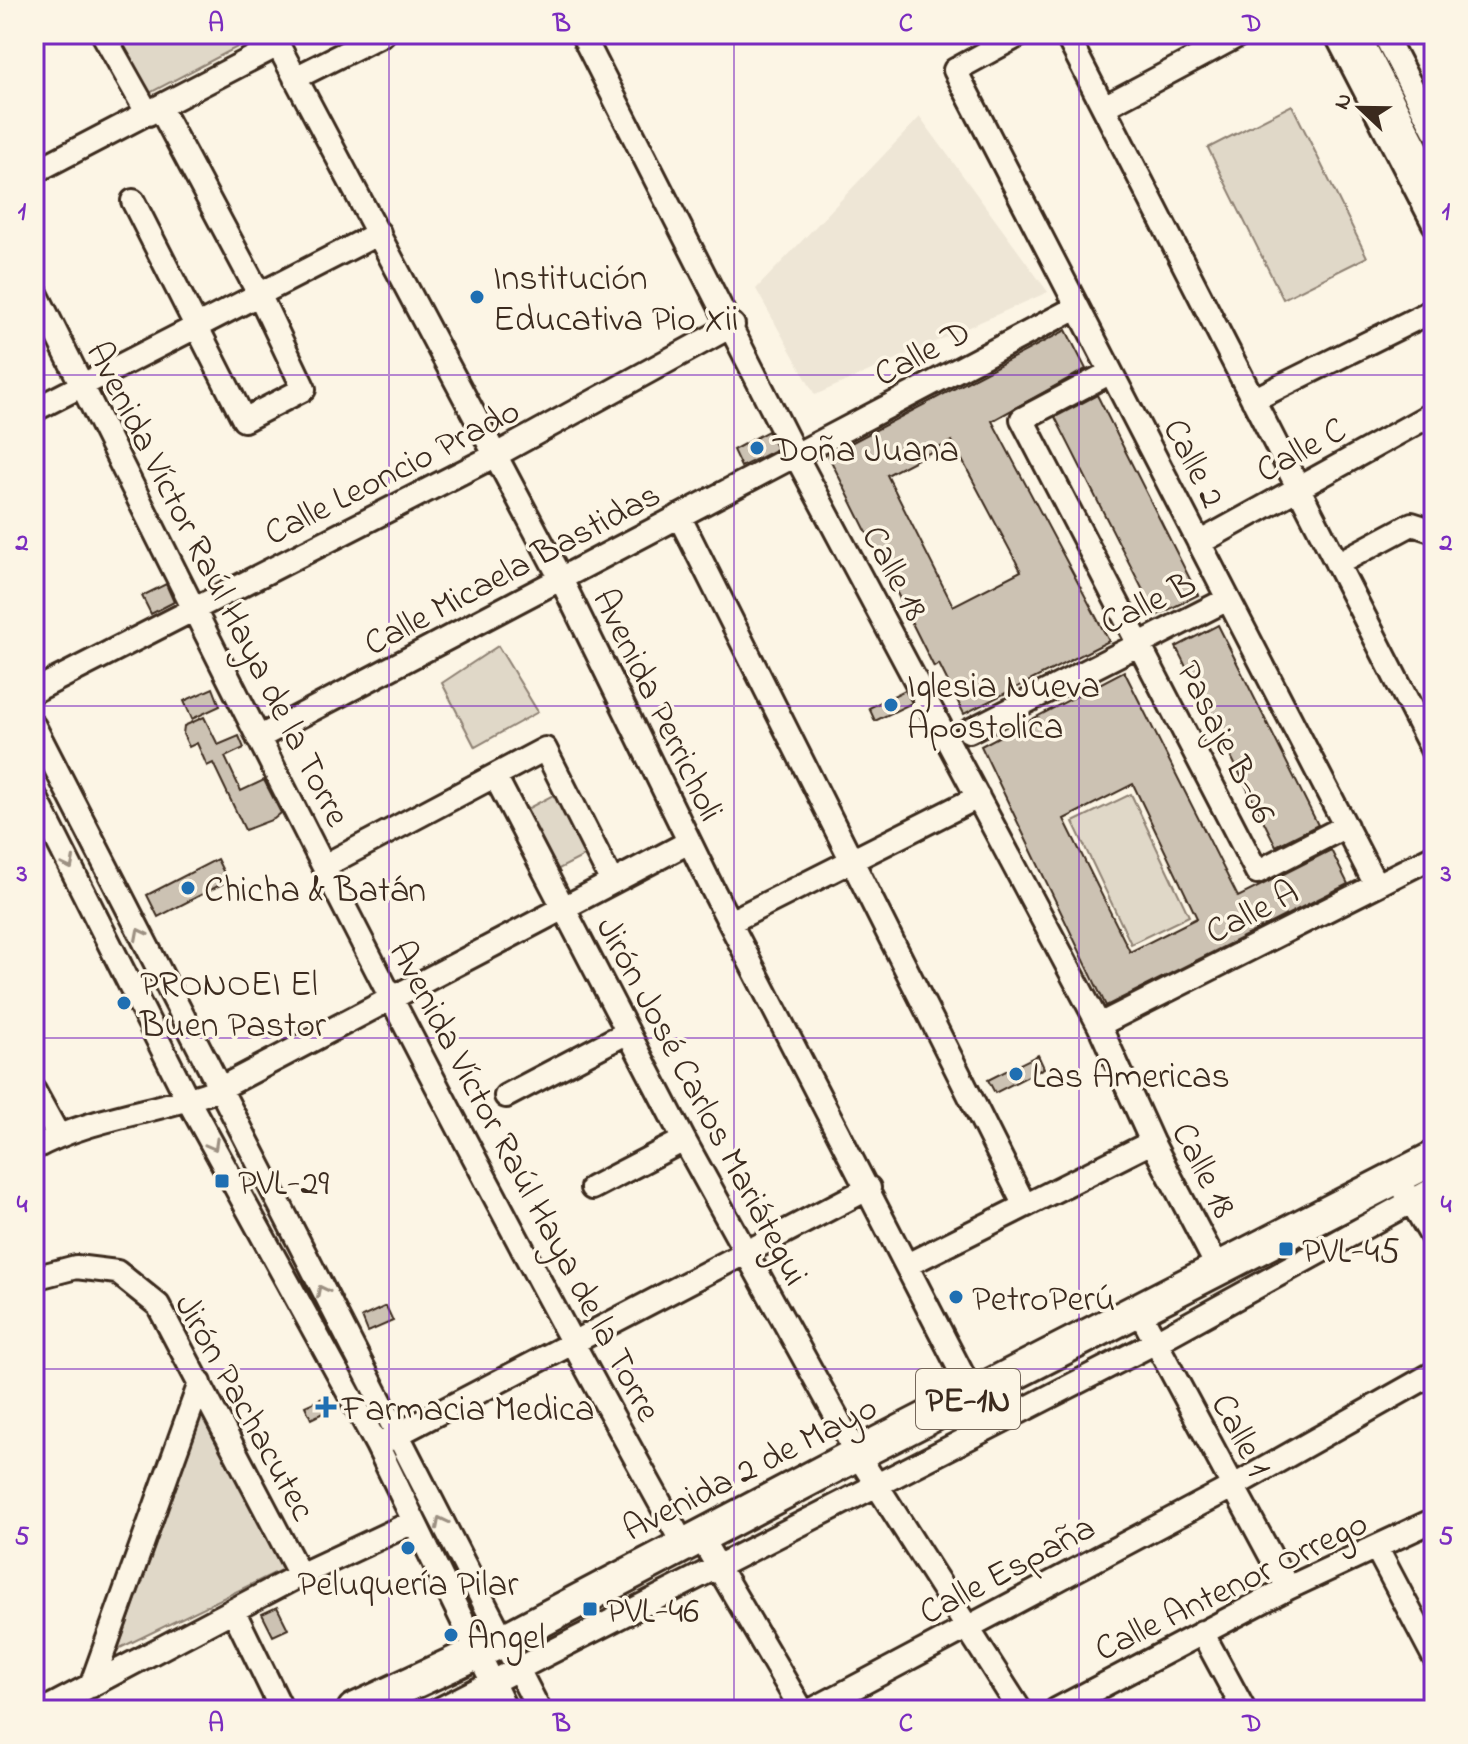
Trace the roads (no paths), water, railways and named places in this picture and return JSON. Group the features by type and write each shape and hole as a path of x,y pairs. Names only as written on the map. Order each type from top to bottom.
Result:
{"highway":[{"name":"Avenida 2 de Mayo","path":"354,1710 498,1654 691,1540 857,1454 1219,1270 1404,1189 1434,1158"}],"street":[{"path":"103,34 154,111 259,294 304,389 244,420 133,201"},
{"path":"295,78 383,34"},
{"name":"Calle 18","path":"582,34 733,325 796,456 1099,1025 1152,1142 1219,1270"},
{"name":"Calle 2","path":"1021,34 955,70 1376,885"},
{"path":"1066,34 1434,753"},
{"path":"1104,107 1241,34"},
{"path":"1336,34 1434,224"},
{"path":"1358,34 1434,181"},
{"path":"1384,34 1434,130"},
{"path":"1399,34 1434,101"},
{"name":"Avenida Perricholi","path":"154,111 278,45 561,579 689,842 974,1397"},
{"path":"34,172 154,111"},
{"path":"34,410 379,233"},
{"name":"Avenida Víctor Raúl Haya de la Torre","path":"34,289 258,738 571,1343 691,1540 718,1567 802,1710"},
{"name":"Calle D","path":"796,456 1077,307"},
{"path":"1253,400 1434,310"},
{"name":"Calle Leoncio Prado","path":"34,691 496,455 733,325"},
{"name":"Pasaje B-06","path":"1111,372 1022,419 1257,872 1346,826"},
{"name":"Calle C","path":"1199,543 1434,413"},
{"name":"Calle Micaela Bastidas","path":"258,738 796,456"},
{"path":"679,516 1024,1204"},
{"path":"1337,564 1412,524 1434,531"},
{"name":"Calle B","path":"969,731 1139,641 1228,599"},
{"path":"34,726 219,1089 386,1440 498,1654 491,1682 506,1710"},
{"path":"324,866 545,749 612,882"},
{"name":"Jirón José Carlos Mariátegui","path":"495,776 684,1140 857,1454 1020,1710"},
{"path":"34,794 188,1100 386,1440 413,1522 498,1654 539,1710"},
{"path":"730,922 978,797"},
{"path":"34,1148 58,1135 219,1089 689,842"},
{"name":"Calle A","path":"1099,1025 1434,856"},
{"path":"506,1096 628,1032"},
{"path":"34,1091 58,1135"},
{"path":"592,1188 684,1140"},
{"path":"907,1265 1152,1142"},
{"path":"386,1440 869,1188"},
{"path":"498,1654 718,1567 1156,1342 1404,1189 1434,1189"},
{"path":"1404,1189 1434,1240"},
{"name":"Jirón Pachacutec","path":"35,1282 76,1267 117,1272 158,1305 300,1575"},
{"name":"Calle 1","path":"1139,1311 1288,1588"},
{"name":"Calle España","path":"812,1710 1232,1487 1434,1373"},
{"path":"91,1686 200,1383"},
{"name":"Calle Antenor Orrego","path":"1056,1710 1288,1588 1434,1520"},
{"path":"44,1710 300,1575 413,1522"},
{"path":"1377,1549 1434,1657"},
{"path":"234,1612 282,1710"},
{"path":"1202,1632 1244,1710"},
{"path":"438,1710 491,1682 498,1654"}],"place":[{"name":"Institución Educativa Pio Xii","path":"477,297"},
{"name":"Doña Juana","path":"757,448"},
{"name":"Iglesia Nueva Apostolica","path":"891,705"},
{"name":"Chicha & Batán","path":"188,888"},
{"name":"PRONOEI El Buen Pastor","path":"124,1003"},
{"name":"Las Americas","path":"1016,1074"},
{"name":"PVL-29","path":"222,1181"},
{"name":"PVL-45","path":"1286,1249"},
{"name":"PetroPerú","path":"956,1297"},
{"name":"Farmacia Medica","path":"326,1407"},
{"name":"Peluquería Pilar","path":"408,1548"},
{"name":"PVL-46","path":"590,1609"},
{"name":"Angel","path":"451,1635"}]}
